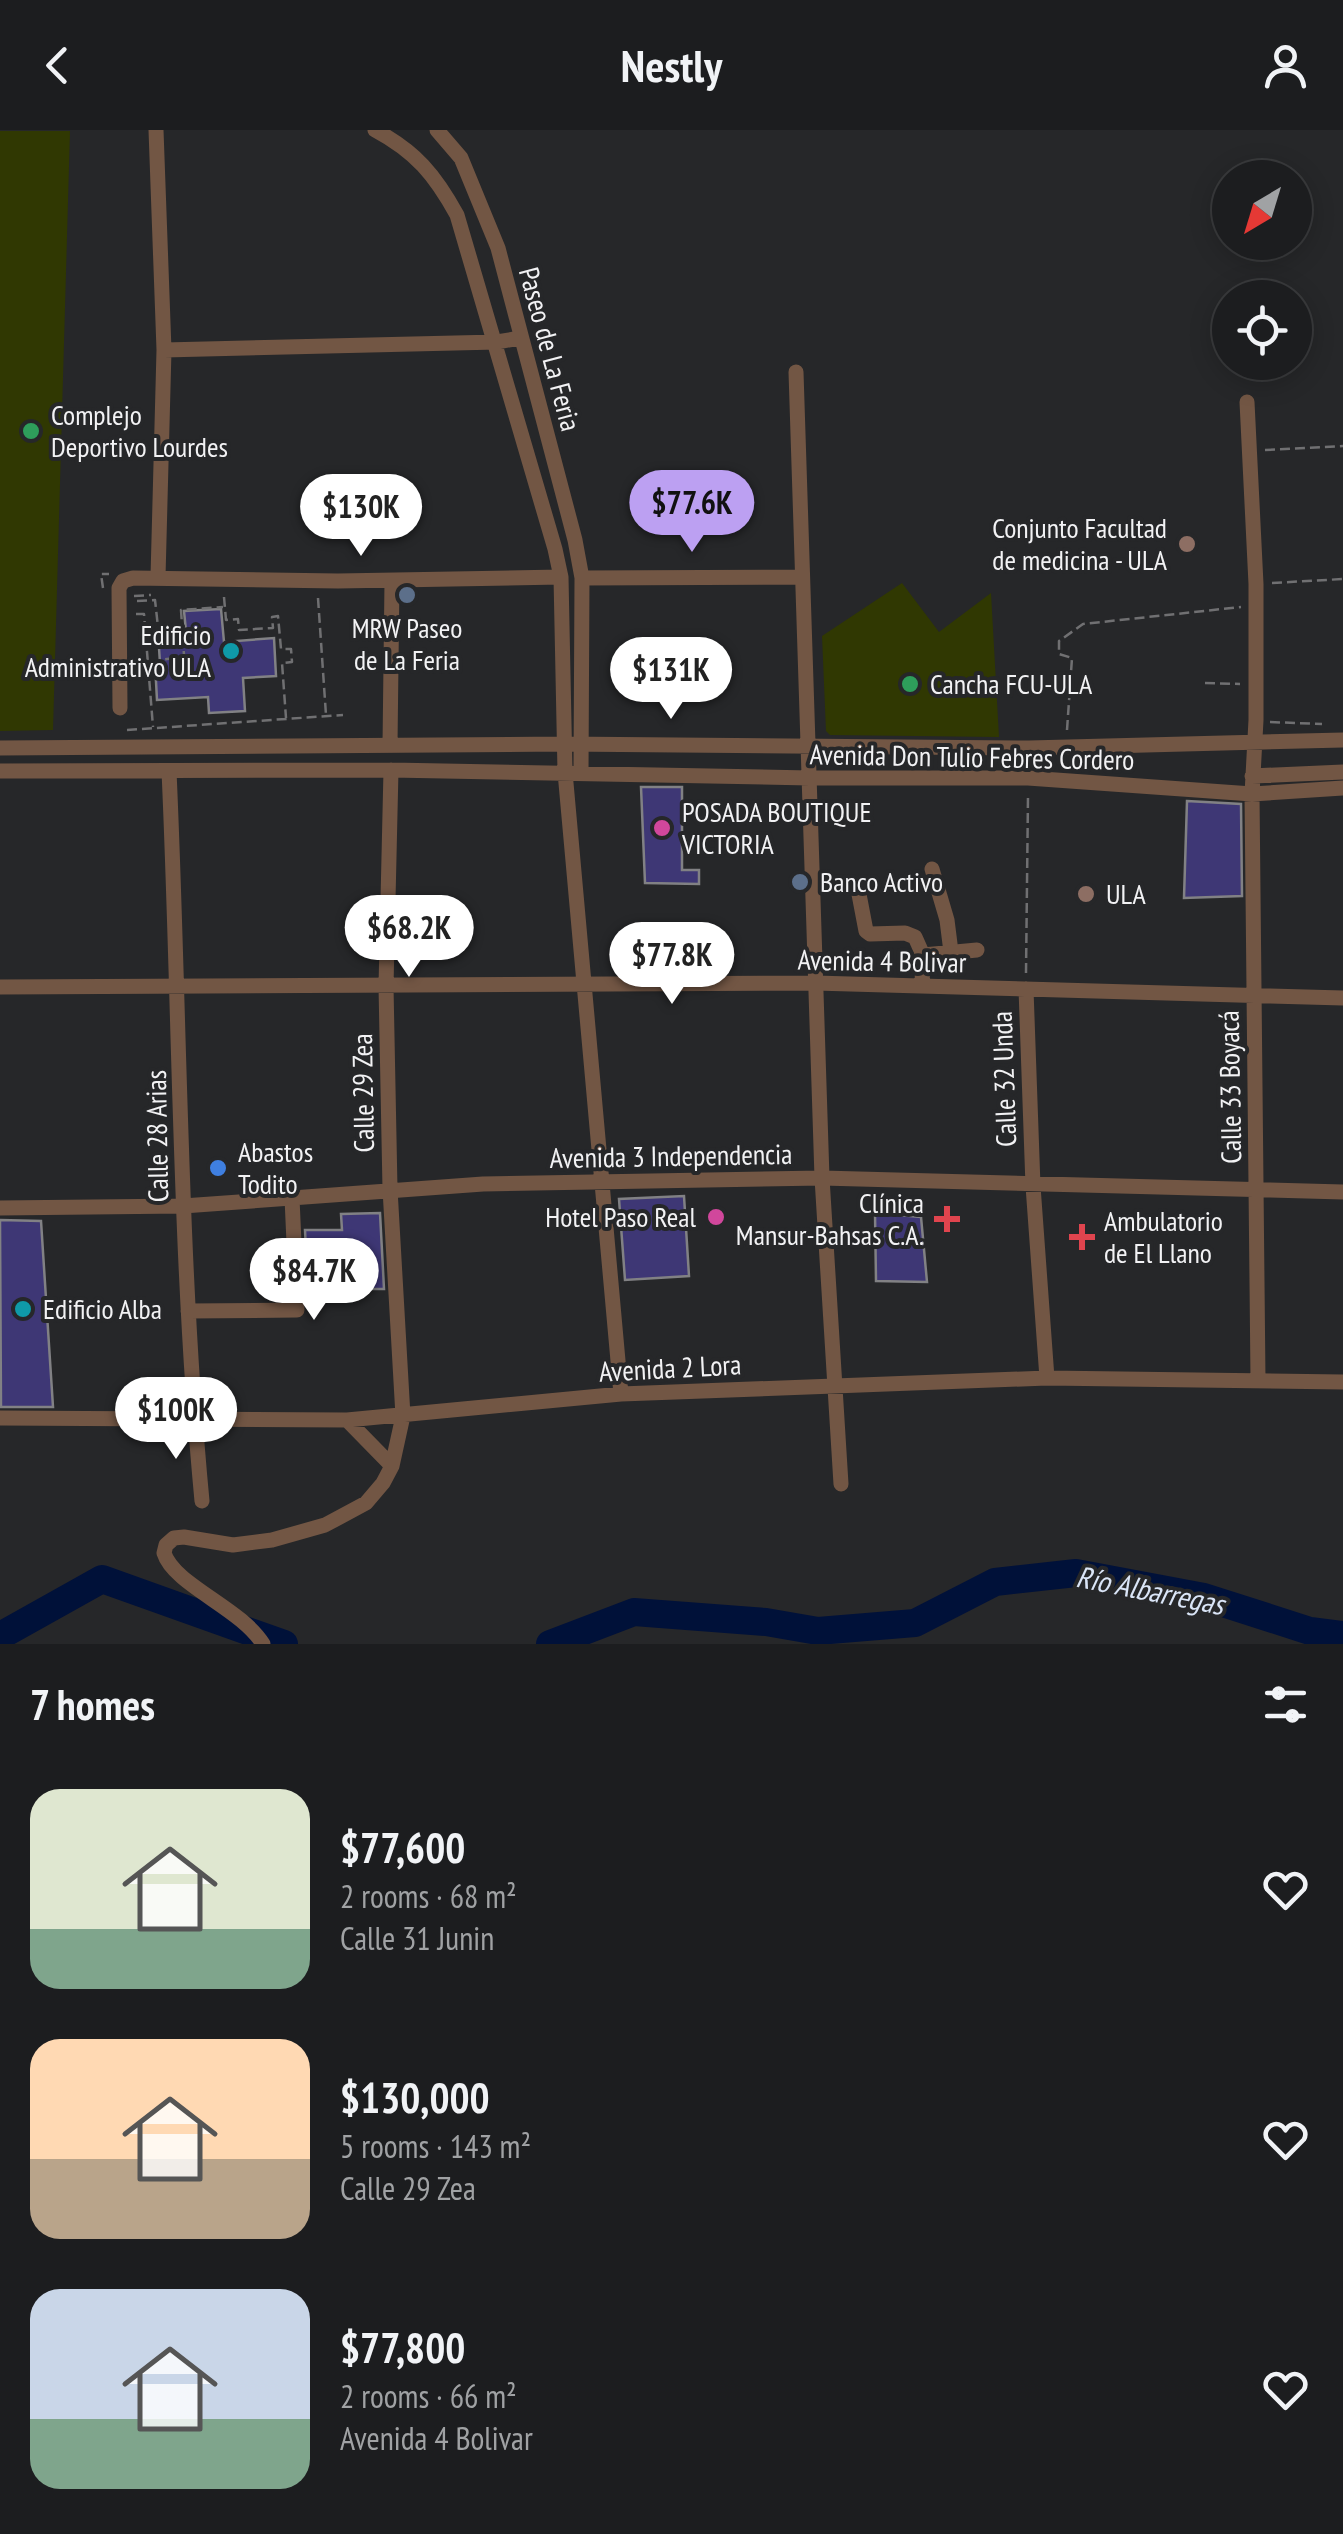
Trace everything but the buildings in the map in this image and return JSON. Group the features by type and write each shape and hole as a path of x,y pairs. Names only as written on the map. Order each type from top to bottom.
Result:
{"street":[{"path":"156,130 164,350 158,577"},
{"name":"Paseo de La Feria","path":"375,130 403,145 437,179 458,215 561,577 563,744 573,772"},
{"name":"Paseo de La Feria","path":"436,130 460,158 498,248 575,540 582,578 580,745 573,772"},
{"path":"164,350 497,342 520,338"},
{"path":"796,372 822,1178 842,1484"},
{"name":"Calle 33 Boyacá","path":"1247,402 1256,584 1252,794 1258,1380"},
{"path":"120,708 118,588 123,581 133,578 392,581 561,577"},
{"path":"582,578 802,577"},
{"path":"390,745 392,581"},
{"name":"Avenida Don Tulio Febres Cordero","path":"0,748 1066,746 1343,740"},
{"name":"Avenida Don Tulio Febres Cordero","path":"0,770 391,770 1028,778 1252,794 1343,788"},
{"name":"Calle 29 Zea","path":"391,770 386,986 390,1190 403,1416 392,1466"},
{"name":"Calle 28 Arias","path":"169,771 179,985 183,1206 202,1501"},
{"path":"573,772 622,1394"},
{"path":"1252,776 1343,772"},
{"path":"932,869 947,920 951,952"},
{"path":"858,889 866,931 904,932 915,937 923,955 922,985"},
{"path":"923,955 977,950"},
{"name":"Avenida 4 Bolivar","path":"0,987 815,984 1343,998"},
{"name":"Calle 32 Unda","path":"1026,990 1047,1378"},
{"name":"Avenida 3 Independencia","path":"0,1208 183,1206 390,1190 822,1178 1343,1192"},
{"path":"188,1311 296,1310 292,1198"},
{"name":"Avenida 2 Lora","path":"0,1418 346,1420 622,1394 1047,1378 1343,1382"},
{"path":"264,1644 236,1613 174,1571 167,1562 166,1545 184,1536 233,1545 272,1540 325,1525 366,1503 392,1466 346,1420"}],"path":[{"path":"1251,451 1343,446"},
{"path":"103,595 101,574 116,574"},
{"path":"1256,584 1343,580"},
{"path":"318,592 326,717"},
{"path":"133,596 130,601 155,600 158,627 182,625 181,610 224,607"},
{"path":"224,597 226,620 238,619 239,630 273,628 272,617 278,616 281,649 291,649 292,662 282,664 286,720"},
{"path":"1066,746 1072,658 1059,654 1059,641 1071,632 1083,624 1256,605"},
{"path":"153,728 144,614 131,614 156,612"},
{"path":"156,646 159,632 182,632 184,657 160,663"},
{"path":"1205,683 1256,684"},
{"path":"126,730 343,716"},
{"path":"1256,720 1327,724"},
{"name":"Calle 32 Unda","path":"1026,990 1028,778"}],"green space":[{"name":"Complejo Deportivo Lourdes","path":"0,131 70,131 53,730 0,731"},
{"name":"Cancha FCU-ULA","path":"902,583 939,632 991,593 999,737 830,735 826,731 822,636"}],"waterway":[{"name":"Río Albarregas","path":"550,1644 634,1612 766,1622 818,1631 915,1623 995,1582 1076,1573 1204,1597 1310,1631 1343,1635"},
{"name":"Río Albarregas","path":"0,1636 102,1579 284,1644"}],"place":[{"name":"Complejo Deportivo Lourdes","path":"31,431"},
{"name":"Conjunto Facultad de medicina - ULA","path":"1187,544"},
{"name":"MRW Paseo de La Feria","path":"407,595"},
{"name":"Edificio Administrativo ULA","path":"231,651"},
{"name":"Cancha FCU-ULA","path":"910,684"},
{"name":"POSADA BOUTIQUE VICTORIA","path":"662,828"},
{"name":"Banco Activo","path":"800,882"},
{"name":"ULA","path":"1086,894"},
{"name":"Abastos Todito","path":"218,1168"},
{"name":"Hotel Paso Real","path":"716,1217"},
{"name":"Clínica Mansur-Bahsas C.A.","path":"947,1219"},
{"name":"Ambulatorio de El Llano","path":"1082,1237"},
{"name":"Edificio Alba","path":"23,1309"}]}
